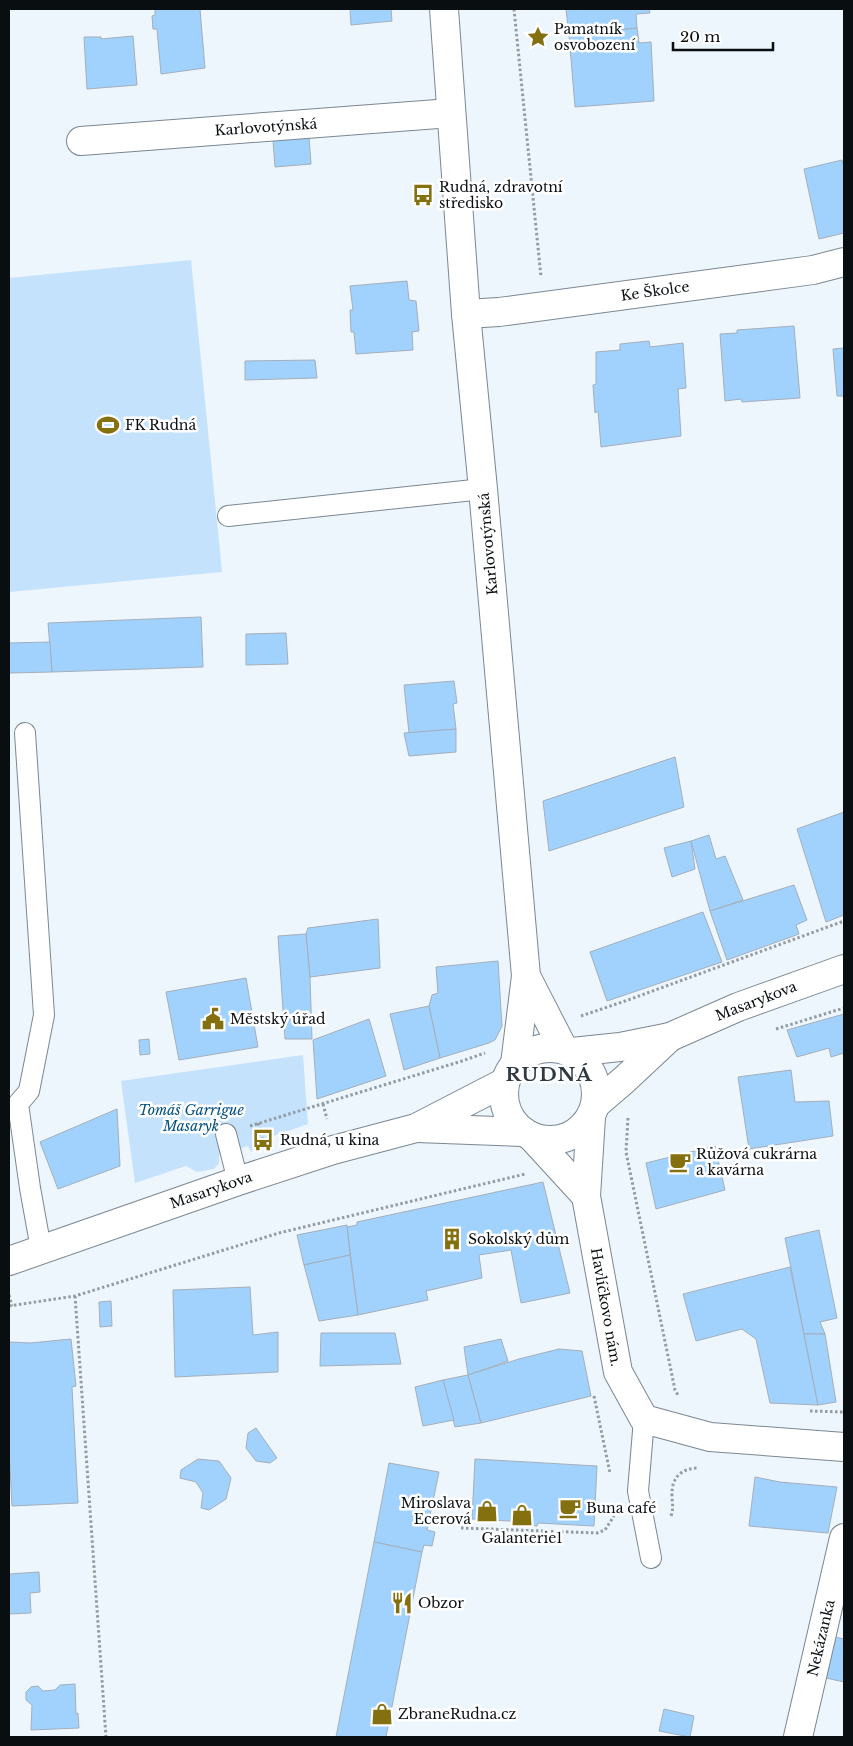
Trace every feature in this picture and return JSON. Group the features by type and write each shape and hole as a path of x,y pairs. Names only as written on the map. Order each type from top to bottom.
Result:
{"street":[{"name":"Karlovotýnská","path":"444,9 466,314 526,976"},
{"name":"Karlovotýnská","path":"81,141 451,112"},
{"name":"Ke Školce","path":"466,314 499,312 813,270 844,262"},
{"name":"Masarykova","path":"670,1036 738,1007 844,969"},
{"path":"526,976 568,1051 584,1062 592,1074 597,1089 593,1111"},
{"path":"526,976 510,1073 504,1096 506,1110 514,1122 586,1196"},
{"path":"416,1128 510,1073 525,1055 537,1050 550,1048 568,1051 620,1046 670,1036"},
{"path":"416,1128 527,1134 548,1141 564,1138 579,1130 593,1111 670,1036"},
{"name":"Havlíčkovo nám.","path":"593,1111 586,1196 618,1372 644,1420"},
{"name":"Masarykova","path":"9,1261 238,1181 333,1150 416,1128"},
{"path":"644,1420 710,1438 844,1447"},
{"name":"Nekázanka","path":"798,1737 844,1538"}],"lane":[{"path":"228,516 483,490"},
{"path":"25,733 44,1015 29,1091 18,1104 41,1249"},
{"path":"226,1134 238,1181"},
{"path":"644,1420 638,1491 651,1558"}],"path":[{"path":"514,9 544,305"},
{"path":"575,1018 844,921"},
{"path":"768,1032 844,1008"},
{"path":"226,1134 462,1061"},
{"path":"323,1104 327,1119"},
{"path":"629,1112 626,1130 626,1152 675,1390 679,1398"},
{"path":"258,1123 263,1140"},
{"path":"9,1295 10,1306 75,1296 279,1233 528,1173"},
{"path":"75,1296 106,1737"},
{"path":"593,1391 611,1478"},
{"path":"805,1411 844,1412"},
{"path":"651,1558 673,1510 671,1494 680,1473 684,1469 701,1468"},
{"path":"461,1528 597,1532 605,1530 610,1525 616,1508"}],"green space":[{"name":"FK Rudná","path":"191,260 222,572 9,592 9,278"},
{"name":"Tomáš Garrigue Masaryk","path":"303,1055 308,1124 259,1141 251,1152 248,1146 219,1155 219,1163 214,1169 197,1172 186,1166 135,1183 121,1081"}],"building":[{"path":"155,9 200,9 205,68 161,74 157,29 153,29 152,16 155,15"},
{"path":"350,9 391,9 392,21 351,25"},
{"path":"566,9 649,9 650,13 636,14 637,28 569,35"},
{"path":"637,28 639,43 651,42 654,101 575,107 569,35"},
{"path":"133,36 137,85 87,89 84,37 101,37 101,39"},
{"path":"309,138 311,164 275,167 273,140"},
{"path":"842,160 844,168 844,233 819,239 804,169"},
{"path":"407,281 409,300 416,301 419,331 412,332 413,350 356,354 354,332 351,332 350,310 353,310 350,286"},
{"path":"794,326 800,398 742,402 741,399 725,401 720,334 737,333 737,330"},
{"path":"649,341 650,347 683,343 686,388 678,389 681,436 601,447 598,411 595,413 593,385 596,384 596,352 620,350 620,344"},
{"path":"844,348 844,396 837,396 833,349"},
{"path":"315,360 317,378 245,380 245,361"},
{"path":"201,617 203,667 52,672 48,623"},
{"path":"286,633 288,664 246,665 246,634"},
{"path":"50,642 52,672 9,673 9,643"},
{"path":"454,681 457,703 453,704 456,729 409,733 404,685"},
{"path":"456,729 456,752 409,756 404,733"},
{"path":"675,757 684,807 549,851 543,801"},
{"path":"844,812 844,915 826,922 797,829"},
{"path":"709,835 716,859 725,856 743,900 710,911 691,841"},
{"path":"691,841 695,869 672,877 664,848"},
{"path":"794,885 807,920 796,925 799,934 727,960 710,911"},
{"path":"703,912 722,962 607,1001 590,952"},
{"path":"378,919 380,968 310,977 306,934 308,928"},
{"path":"306,934 310,977 312,1039 285,1039 278,936"},
{"path":"498,961 502,1026 495,1040 440,1058 429,1006 432,995 438,993 436,967"},
{"name":"Městský úřad","path":"246,978 258,1047 179,1060 166,992"},
{"path":"429,1006 440,1058 404,1070 390,1014"},
{"path":"844,1014 844,1053 831,1057 829,1048 797,1057 787,1030"},
{"path":"369,1019 386,1076 317,1099 313,1040"},
{"path":"149,1039 150,1054 140,1055 139,1040"},
{"path":"791,1070 795,1102 829,1101 833,1136 749,1149 738,1077"},
{"path":"117,1109 120,1166 58,1189 40,1142"},
{"path":"715,1146 725,1190 656,1209 646,1163"},
{"name":"Sokolský dům","path":"543,1182 570,1293 521,1303 511,1250 479,1255 482,1278 426,1291 428,1300 358,1315 347,1227 357,1225 357,1222"},
{"path":"347,1225 350,1255 304,1265 297,1235"},
{"path":"819,1230 837,1318 820,1322 825,1334 804,1334 785,1238"},
{"path":"350,1255 358,1315 319,1321 304,1265"},
{"path":"790,1267 818,1405 770,1403 756,1339 742,1329 696,1341 683,1294"},
{"path":"250,1287 253,1335 278,1332 278,1372 175,1377 173,1290"},
{"path":"111,1301 112,1326 100,1327 99,1302"},
{"path":"321,1333 395,1333 401,1364 320,1366"},
{"path":"804,1334 825,1334 836,1402 818,1405"},
{"path":"71,1339 76,1386 72,1387 78,1503 12,1506 9,1449 9,1342 30,1343"},
{"path":"501,1339 508,1361 468,1375 464,1347"},
{"path":"559,1349 582,1351 591,1396 481,1423 468,1375"},
{"path":"468,1375 481,1423 455,1427 443,1380"},
{"path":"443,1380 454,1420 423,1426 415,1387"},
{"path":"256,1428 277,1458 270,1463 256,1461 246,1448 248,1433"},
{"path":"198,1459 219,1461 231,1478 226,1499 209,1510 201,1508 203,1493 196,1482 180,1478 181,1470"},
{"path":"475,1459 597,1466 594,1526 538,1523 537,1526 527,1525 527,1522 472,1519"},
{"path":"389,1463 439,1472 427,1530 435,1532 432,1546 424,1545 422,1552 374,1542"},
{"path":"755,1477 780,1482 837,1487 828,1533 749,1526"},
{"path":"374,1542 422,1552 386,1737 336,1737"},
{"path":"39,1572 40,1592 30,1593 31,1613 9,1614 9,1574"},
{"path":"835,1637 844,1639 844,1682 826,1678"},
{"path":"75,1684 76,1714 78,1713 79,1728 31,1730 32,1705 26,1700 26,1692 31,1687 38,1686 43,1691 55,1690 60,1685"},
{"path":"664,1709 694,1716 690,1737 659,1731"}],"place":[{"name":"Pamatník osvobození","path":"538,37"},
{"name":"Rudná, zdravotní středisko","path":"423,195"},
{"name":"FK Rudná","path":"108,425"},
{"name":"Městský úřad","path":"213,1019"},
{"name":"Rudná, u kina","path":"263,1140"},
{"name":"Růžová cukrárna a kavárna","path":"680,1162"},
{"name":"Sokolský dům","path":"452,1239"},
{"name":"Buna café","path":"570,1508"},
{"name":"Miroslava Ecerová","path":"487,1511"},
{"name":"Galanterie1","path":"522,1515"},
{"name":"Obzor","path":"402,1603"},
{"name":"ZbraneRudna.cz","path":"382,1714"}],"district":[{"name":"RUDNÁ","path":"549,1074"}]}
